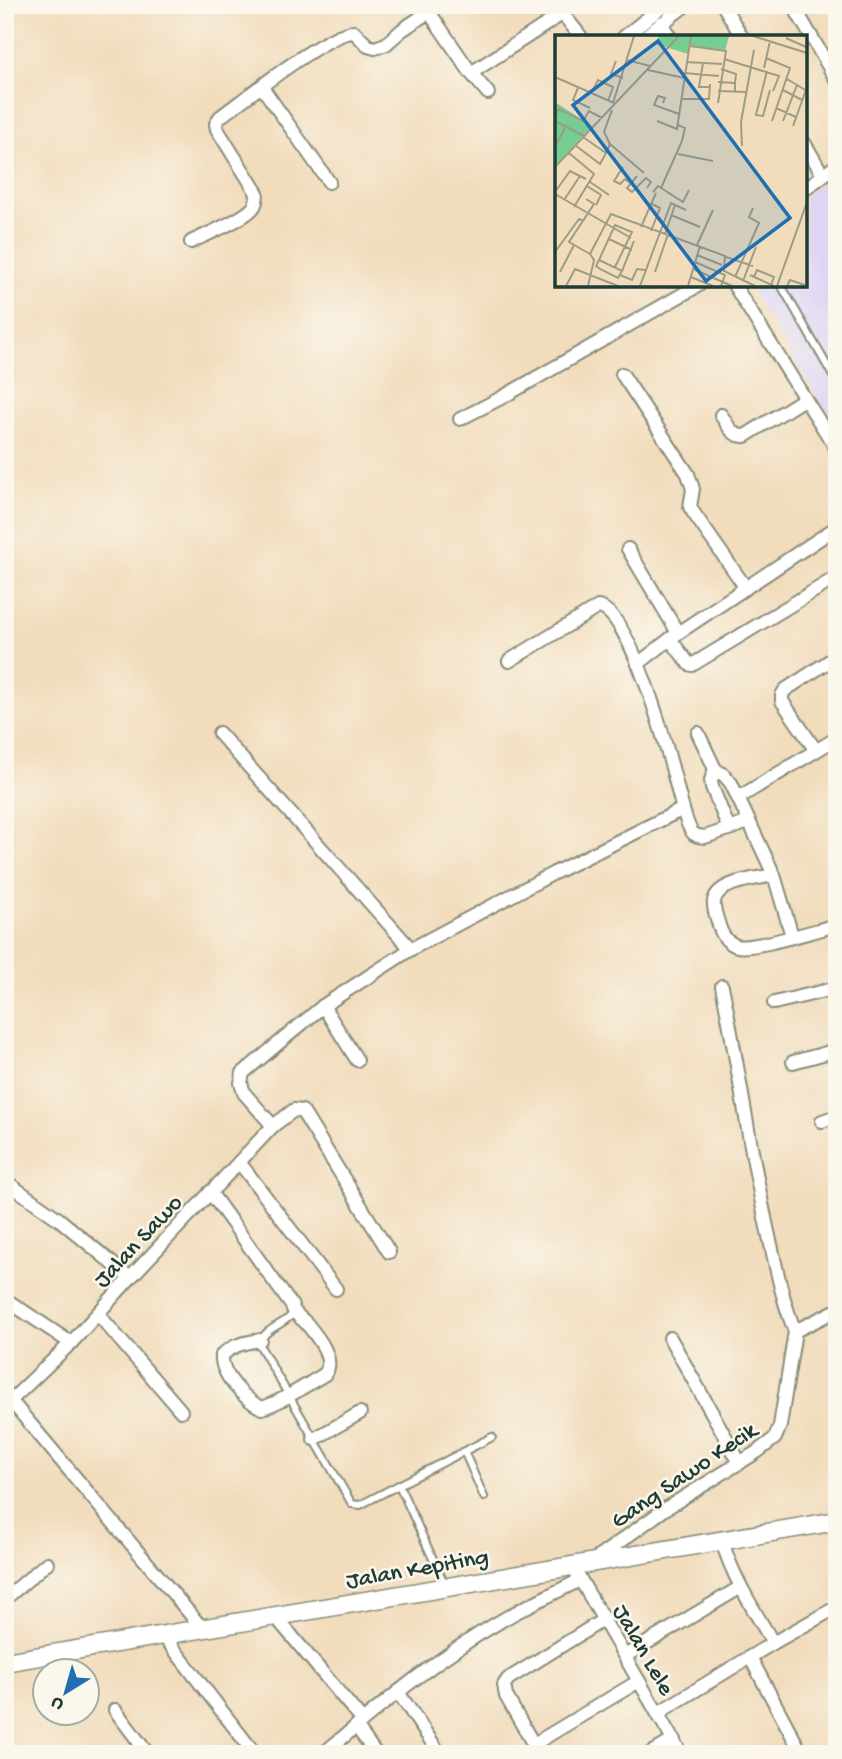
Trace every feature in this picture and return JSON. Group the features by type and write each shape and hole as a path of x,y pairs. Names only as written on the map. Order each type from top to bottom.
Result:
{"main road":[{"name":"Jalan Kepiting","path":"5,1662 446,1587 576,1573 590,1563 837,1521"}],"street":[{"path":"626,35 664,5"},
{"path":"647,35 686,5"},
{"path":"723,5 741,35"},
{"path":"793,5 837,81"},
{"path":"191,242 239,218 256,203 257,193 217,129 216,124 220,117 301,58 346,32 354,32 368,46 375,48 386,44 431,7 471,73 488,93"},
{"path":"471,73 559,10 579,35"},
{"path":"662,23 669,35"},
{"path":"262,87 330,182"},
{"path":"807,147 823,175"},
{"path":"807,187 837,165"},
{"path":"460,419 695,287"},
{"path":"735,287 837,450"},
{"path":"622,374 688,474 693,489 690,507 746,588"},
{"path":"721,415 733,434 746,436 804,400"},
{"path":"638,664 674,636 837,527"},
{"path":"628,549 689,664 693,665 837,577"},
{"path":"509,661 598,607 603,607 619,624 638,664 658,719 692,832 705,837 749,822"},
{"path":"815,749 782,701 782,695 785,690 837,656"},
{"path":"219,733 411,949"},
{"path":"698,733 715,769 731,783 738,797 774,875 792,936"},
{"path":"738,797 837,738"},
{"path":"715,769 711,780 712,787 729,829"},
{"path":"273,1126 244,1093 241,1083 243,1073 323,1006 411,949 683,808"},
{"path":"774,875 725,886 717,893 713,904 721,933 728,942 739,946 759,944 837,925"},
{"path":"722,986 763,1212 779,1280 795,1331 837,1310"},
{"path":"774,1003 837,988"},
{"path":"323,1006 357,1060"},
{"path":"793,1062 837,1050"},
{"name":"Jalan Sawo","path":"8,1403 71,1343 273,1126 294,1110 302,1111 389,1252"},
{"path":"822,1121 837,1116"},
{"path":"239,1162 336,1289"},
{"path":"5,1181 60,1220 130,1278"},
{"path":"210,1192 294,1312 305,1321 320,1342 330,1361 329,1369 289,1395 262,1408 251,1403 221,1364 222,1355 229,1349 238,1344 260,1340"},
{"path":"5,1299 71,1343"},
{"path":"98,1314 181,1411"},
{"name":"Gang Sawo Kecik","path":"590,1563 665,1509 775,1438 795,1331"},
{"path":"670,1338 740,1462"},
{"path":"8,1403 202,1628"},
{"path":"314,1439 360,1413"},
{"path":"722,1541 741,1587 773,1643"},
{"path":"5,1599 47,1563"},
{"path":"323,1754 425,1671 576,1573"},
{"name":"Jalan Lele","path":"576,1573 681,1754"},
{"path":"625,1656 741,1587"},
{"path":"658,1713 773,1643 837,1608"},
{"path":"275,1616 359,1723 376,1754"},
{"path":"603,1620 508,1679 504,1685 506,1696 536,1749 639,1681"},
{"path":"163,1635 255,1754"},
{"path":"750,1657 802,1754"},
{"path":"398,1692 440,1754"},
{"path":"115,1710 148,1754"},
{"path":"650,1754 674,1740"}],"lane":[{"path":"782,287 837,383"},
{"path":"294,1312 290,1318 264,1334 260,1346 349,1502 360,1505 492,1437"},
{"path":"464,1451 484,1497"},
{"path":"399,1485 446,1587"}],"shaded area":[{"path":"837,172 837,428 749,287 807,287 807,194"}]}
